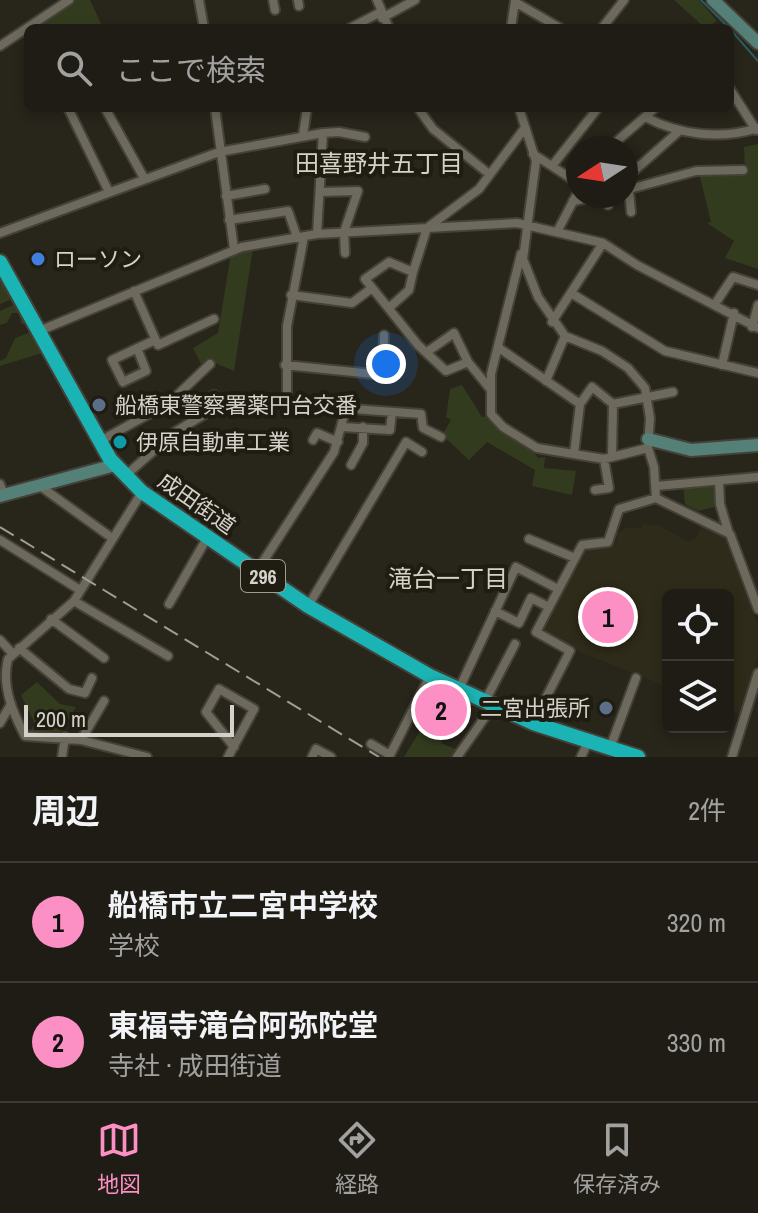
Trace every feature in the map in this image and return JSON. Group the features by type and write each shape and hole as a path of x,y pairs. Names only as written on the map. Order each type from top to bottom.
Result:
{"highway":[{"name":"成田街道","path":"1,265 100,441 120,470 142,492 308,606 458,691 533,723 638,757"}],"street":[{"path":"33,24 69,0"},
{"path":"199,0 203,24"},
{"path":"273,0 275,10"},
{"path":"377,0 386,24"},
{"path":"360,24 415,0"},
{"path":"605,24 624,0"},
{"path":"713,0 758,43"},
{"path":"512,24 515,1 553,24"},
{"path":"0,46 24,30"},
{"path":"652,112 678,132 716,134 757,129 734,95"},
{"path":"70,112 109,192"},
{"path":"107,112 144,178"},
{"path":"215,112 234,249"},
{"path":"303,135 306,112"},
{"path":"421,112 433,129 489,174"},
{"path":"520,112 536,161 522,250 491,374 491,414 503,427 537,448 574,454 608,457 648,443 691,450 758,445"},
{"path":"552,166 595,112"},
{"path":"623,136 650,112"},
{"path":"390,307 409,290 427,228 479,189 524,129"},
{"path":"0,233 219,152 303,135 339,132 365,137"},
{"path":"638,167 678,132"},
{"path":"317,234 323,133"},
{"path":"533,154 566,175"},
{"path":"638,187 696,171 743,170"},
{"path":"226,196 265,189"},
{"path":"320,192 358,191 344,232 345,253"},
{"path":"558,230 569,208"},
{"path":"630,208 631,212"},
{"path":"229,220 288,211 300,237 285,365 287,404 421,414 423,428 441,437"},
{"path":"39,331 234,249 317,234 427,228 526,225 558,230 603,243 637,265 734,313 755,328 758,305"},
{"path":"552,322 603,243"},
{"path":"522,250 538,297 552,322 565,336 602,351 628,368 649,397 648,443 656,498"},
{"path":"413,272 389,262 365,279 446,371 468,362"},
{"path":"715,304 733,277 758,285"},
{"path":"291,295 352,303 372,288"},
{"path":"134,291 158,345 214,319"},
{"path":"571,293 665,351 758,373"},
{"path":"722,365 734,313"},
{"path":"427,352 454,333 468,362 491,390"},
{"path":"285,365 383,375 384,335"},
{"path":"546,381 565,336"},
{"path":"137,348 146,371 123,382 112,360 137,348 155,340"},
{"path":"499,348 580,404"},
{"path":"100,441 169,403 210,364"},
{"path":"574,454 580,404 592,387 613,404 673,392"},
{"path":"1,492 120,470 218,406 214,395"},
{"path":"595,490 609,488 608,457 613,404"},
{"path":"257,572 338,442 346,408"},
{"path":"342,427 390,430 392,412"},
{"path":"351,465 363,443 363,427"},
{"path":"313,440 317,433 338,442"},
{"path":"308,606 406,442 422,452"},
{"path":"656,486 758,477"},
{"path":"719,481 720,504 758,609"},
{"path":"40,486 112,538"},
{"path":"142,492 74,601 8,659 3,683 25,736 65,737 146,757"},
{"path":"533,723 570,651 536,632 582,545 610,539 615,512 656,498 730,534"},
{"path":"169,604 207,538"},
{"path":"529,539 575,558"},
{"path":"0,540 80,590"},
{"path":"458,691 516,567 558,589"},
{"path":"495,611 519,623 531,598 549,607"},
{"path":"74,601 168,656"},
{"path":"51,619 104,658"},
{"path":"0,640 69,689 85,693 92,678"},
{"path":"457,757 488,705 515,644"},
{"path":"732,757 758,673"},
{"path":"371,744 390,755 430,676"},
{"path":"610,748 636,678"},
{"path":"228,757 234,747 254,709 219,689 206,712 234,747"},
{"path":"81,740 104,701"},
{"path":"0,723 11,704"},
{"path":"62,757 65,737"},
{"path":"581,757 588,742"},
{"path":"102,757 107,745"},
{"path":"312,757 316,749 331,757"}],"shaded area":[{"path":"702,522 728,538 758,626 758,656 739,714 734,712 734,589 662,589 662,685 570,648 540,631 584,546 617,541 617,534 628,527 641,529 643,524 660,526 689,542 698,536"}],"green space":[{"path":"73,0 90,0 101,24 35,24"},
{"path":"674,0 699,0 717,21 701,24"},
{"path":"758,144 758,269 725,258 734,241 707,223 711,222 699,173 745,172 744,147"},
{"path":"253,248 234,371 210,361 203,368 193,348 218,333 231,253"},
{"path":"0,280 3,280 26,324 21,324 19,313 12,313 7,323 0,325 0,311 13,305 10,300 0,304"},
{"path":"31,332 42,353 0,366 15,338"},
{"path":"462,385 482,417 488,416 499,429 527,446 538,458 545,457 544,468 576,471 572,495 532,486 535,470 487,442 469,460 442,435 451,420 446,417 450,389"},
{"path":"713,483 718,506 698,511 685,504 683,486"},
{"path":"37,682 60,704 76,707 61,732 29,732 35,724 21,695"},
{"path":"426,721 447,730 441,743 458,750 451,757 404,757"}],"waterway":[{"path":"701,0 725,24"},
{"path":"734,34 758,61"}],"railway":[{"path":"0,527 379,757"}],"place":[{"name":"ローソン","path":"38,259"},
{"name":"船橋東警察署薬円台交番","path":"99,405"},
{"name":"伊原自動車工業","path":"120,442"},
{"name":"船橋市立二宮中学校","path":"608,617"},
{"name":"二宮出張所","path":"606,708"},
{"name":"東福寺滝台阿弥陀堂","path":"441,710"}],"district":[{"name":"田喜野井五丁目","path":"379,163"},
{"name":"滝台一丁目","path":"448,578"}]}
